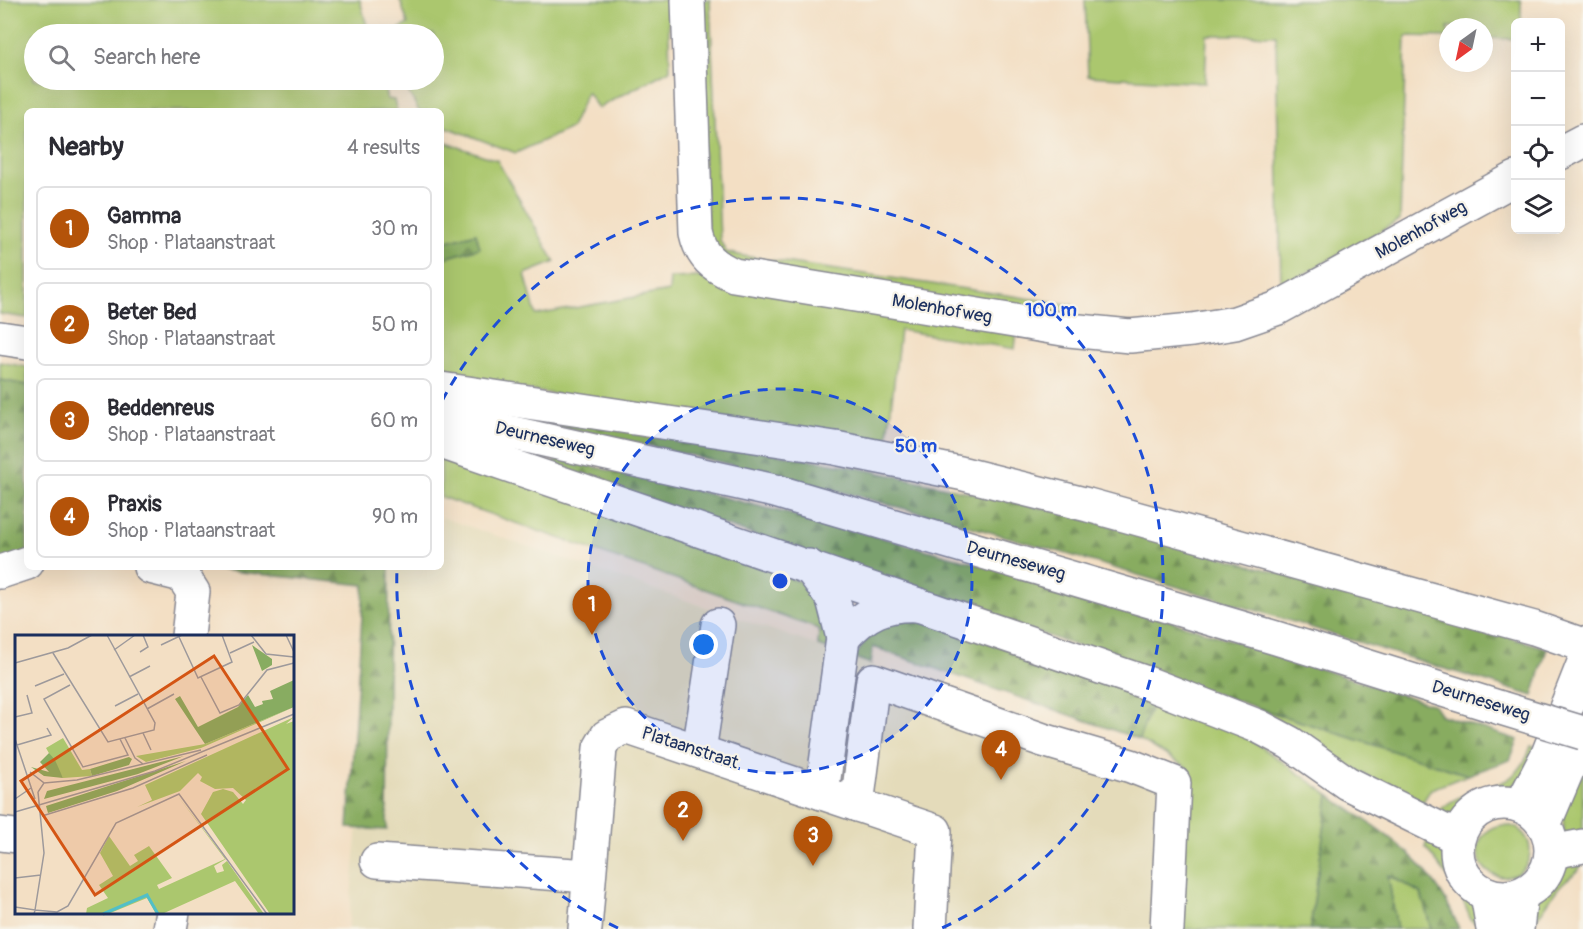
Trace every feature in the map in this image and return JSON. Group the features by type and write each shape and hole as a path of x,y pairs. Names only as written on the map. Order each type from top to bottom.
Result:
{"main road":[{"name":"Molenhofweg","path":"688,0 696,233 705,257 718,268 734,275 1069,330 1130,336 1192,330 1235,323 1278,308 1511,180"},
{"path":"1565,150 1583,141"},
{"path":"0,338 24,342"},
{"path":"444,389 835,448 960,473 1088,505 1543,631 1583,645"},
{"name":"Deurneseweg","path":"444,418 775,491 1276,638 1583,733"},
{"path":"444,443 1144,682 1260,727 1290,743 1347,783 1458,838"},
{"path":"0,572 24,564"},
{"path":"809,566 833,598 843,638 822,793"},
{"path":"162,570 182,575 193,592 188,635"},
{"path":"843,638 864,617 876,610 890,606 918,605"},
{"path":"699,751 718,625"},
{"path":"1583,665 1548,754 1539,828 1548,867 1540,881 1521,894 1504,897 1487,894 1469,882 1458,861 1458,838 1468,819 1485,807 1503,803 1539,828 1583,846"},
{"path":"857,805 873,681 1043,740 1131,766 1174,783 1167,929"},
{"name":"Plataanstraat","path":"585,929 600,748 607,736 626,727 935,831 930,929"},
{"path":"1539,828 1583,733"},
{"path":"0,834 15,836"},
{"path":"377,861 589,876"},
{"path":"1487,894 1493,929"},
{"path":"1517,929 1521,894"},
{"path":"170,929 173,914"}],"shaded area":[{"path":"444,518 828,649 1198,786 1189,929 348,929 383,570 444,570"}],"green space":[{"path":"0,0 360,0 366,24 24,24 24,90 385,90 387,99 394,100 396,108 24,108 24,318 0,314"},
{"path":"400,0 668,0 670,70 598,108 587,92 571,128 516,153 444,126 444,108 417,108 407,90 444,90 444,24 408,24"},
{"path":"695,0 710,0 720,240 726,252 1073,305 1072,320 739,267 708,241"},
{"path":"1085,0 1521,0 1521,18 1511,18 1511,39 1493,38 1493,18 1439,18 1439,37 1406,36 1400,220 1281,287 1276,35 1207,35 1205,83 1088,76"},
{"path":"444,142 497,160 555,262 525,274 536,315 669,291 670,278 704,277 1017,329 1015,349 900,330 887,444 444,377 444,258 479,248 476,233 444,242"},
{"path":"476,233 480,248 444,258 444,242"},
{"path":"0,362 24,366 24,384 0,380"},
{"path":"0,380 24,384 24,557 0,562"},
{"path":"563,417 854,467 1065,513 1547,648 1533,696 1170,585 927,515 682,453 558,427"},
{"path":"444,455 807,584 827,619 828,649 818,646 819,629 444,498"},
{"path":"560,459 858,531 1079,593 1434,705 1441,715 1518,740 1510,760 1468,775 1255,707 549,465"},
{"path":"222,570 389,570 387,830 348,828 364,585"},
{"path":"898,620 923,620 1154,698 1139,739 873,647 871,664 855,658 872,634"},
{"path":"1154,698 1239,731 1329,795 1310,929 1182,929 1186,767 1139,739"},
{"path":"1255,707 1468,775 1431,789 1419,808"},
{"path":"1531,746 1542,749 1524,775 1511,787 1465,808 1451,823 1435,816 1447,804 1460,797 1502,783 1513,775 1524,764"},
{"path":"1583,764 1583,831 1564,835 1563,814"},
{"path":"1329,795 1406,851 1436,885 1459,929 1431,929 1421,893 1388,875 1397,929 1310,929"},
{"path":"1499,825 1509,825 1523,832 1530,851 1523,870 1509,877 1499,877 1489,873 1482,866 1478,856 1478,846 1482,836 1489,829"},
{"path":"1429,836 1446,858 1453,879 1482,915 1481,927 1471,920 1459,891 1425,847"},
{"path":"1580,858 1582,863 1578,870 1558,888 1538,917 1528,926 1532,906 1564,868"},
{"path":"1388,875 1421,893 1431,929 1397,929"}],"place":[{"name":"Gamma","path":"592,635"},
{"name":"Praxis","path":"1001,780"},
{"name":"Beter Bed","path":"683,841"},
{"name":"Beddenreus","path":"813,866"}]}
